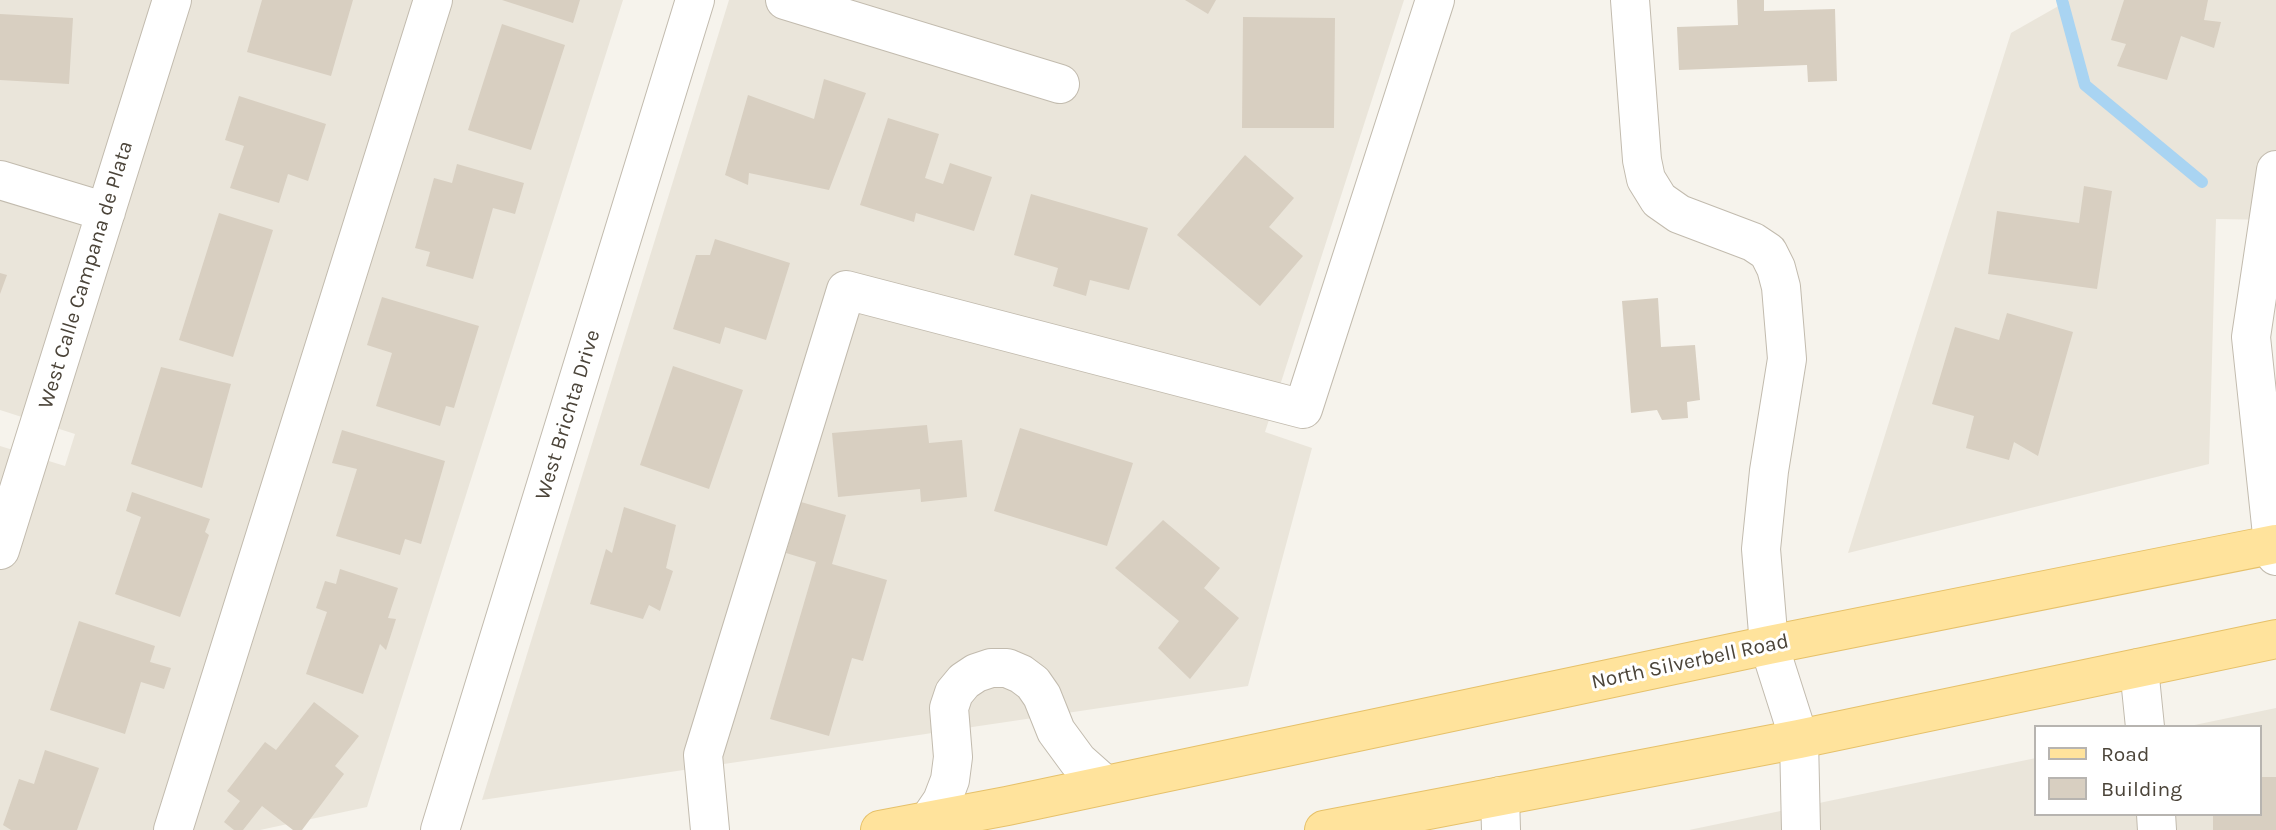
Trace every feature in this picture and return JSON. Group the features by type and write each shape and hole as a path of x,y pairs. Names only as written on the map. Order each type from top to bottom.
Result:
{"main road":[{"name":"North Silverbell Road","path":"880,830 1769,645 2275,548"},
{"path":"1324,830 1501,813 1799,739 2276,639"}],"street":[{"name":"West Calle Campana de Plata","path":"0,550 172,0"},
{"path":"173,830 433,0"},
{"name":"West Brichta Drive","path":"440,830 695,0"},
{"path":"785,0 1060,84"},
{"path":"710,830 703,755 846,290 1303,409 1435,0"},
{"path":"1630,0 1642,160 1646,179 1659,200 1679,214 1753,243 1768,252 1781,287 1787,359 1769,471 1761,549 1769,645 1799,739 1801,830"},
{"path":"2275,548 2251,337 2272,230 2276,170"},
{"path":"0,180 106,212"},
{"path":"2138,667 2146,725"},
{"path":"929,821 942,802 950,780 953,757 949,708 954,694 964,681 991,668 1006,668 1033,683 1042,696 1056,731 1077,761 1105,785"}],"shaded area":[{"path":"0,0 623,0 367,807 260,830 0,830 0,446 65,466 75,434 0,410"},
{"path":"729,0 1404,0 1265,432 1312,448 1248,686 482,800"},
{"path":"2069,0 2276,0 2276,220 2216,219 2209,464 1848,553 2011,33"},
{"path":"2276,708 2276,830 1689,830 2035,758 2035,816 2262,816 2262,725 2195,725"}],"building":[{"path":"262,0 353,0 331,76 247,52"},
{"path":"502,0 580,0 573,23"},
{"path":"1185,0 1216,0 1208,14"},
{"path":"1737,0 1764,0 1764,11 1835,9 1837,81 1808,82 1807,65 1679,70 1677,27 1738,25"},
{"path":"2124,0 2208,0 2204,20 2221,22 2214,48 2181,36 2167,80 2117,66 2126,44 2111,40"},
{"path":"0,14 73,18 69,84 0,80"},
{"path":"1243,17 1335,18 1334,128 1242,128"},
{"path":"502,24 565,45 531,150 468,130"},
{"path":"824,79 866,93 829,190 749,173 748,185 725,175 748,95 814,119"},
{"path":"239,96 326,124 308,181 288,174 279,203 230,188 244,146 225,140"},
{"path":"888,118 939,134 925,178 943,184 950,163 992,177 974,231 916,213 914,222 860,205"},
{"path":"1245,155 1294,198 1269,227 1303,256 1260,306 1177,235"},
{"path":"457,164 524,183 515,214 493,208 473,279 426,266 430,252 415,248 434,178 452,183"},
{"path":"2084,186 2112,191 2097,289 1988,274 1997,211 2079,223"},
{"path":"1031,194 1148,228 1129,290 1090,280 1086,296 1053,286 1058,268 1014,255"},
{"path":"219,213 273,230 233,357 179,340"},
{"path":"715,239 790,263 766,340 725,327 720,344 673,329 696,255 710,255"},
{"path":"0,273 7,275 0,294"},
{"path":"382,297 479,326 454,408 446,406 440,426 376,406 392,353 367,345"},
{"path":"1658,298 1661,347 1695,345 1700,400 1687,402 1688,418 1662,420 1657,410 1631,413 1622,301"},
{"path":"2007,313 2073,332 2038,456 2014,442 2009,460 1966,448 1974,416 1932,404 1955,327 1999,340"},
{"path":"673,366 743,390 709,489 640,465"},
{"path":"161,367 231,384 202,488 131,464"},
{"path":"927,425 929,443 962,440 967,497 921,502 920,489 838,497 832,433"},
{"path":"1020,428 1133,463 1107,546 994,511"},
{"path":"342,430 445,461 421,544 405,539 400,555 336,536 357,469 332,463"},
{"path":"132,492 210,519 205,532 209,535 180,617 115,594 141,517 126,511"},
{"path":"801,502 846,515 832,564 887,580 863,661 852,658 829,736 770,719 816,562 786,553"},
{"path":"624,507 676,525 666,568 673,571 660,611 649,605 643,619 590,604 606,549 612,553"},
{"path":"1163,520 1220,568 1204,588 1239,618 1190,679 1158,648 1179,621 1115,568"},
{"path":"340,569 398,588 388,618 396,619 386,650 380,644 363,694 306,674 327,612 316,608 325,581 336,584"},
{"path":"79,621 155,646 150,662 171,668 164,689 141,682 125,734 50,710"},
{"path":"314,702 359,736 335,766 344,774 302,830 293,830 262,806 243,830 234,830 224,822 240,801 227,791 265,742 276,750"},
{"path":"45,750 99,768 77,830 11,830 3,825 19,779 34,784"},
{"path":"2262,777 2276,777 2276,830 2213,830 2213,816 2262,816"}],"waterway":[{"path":"2062,0 2085,85 2202,182"}]}
